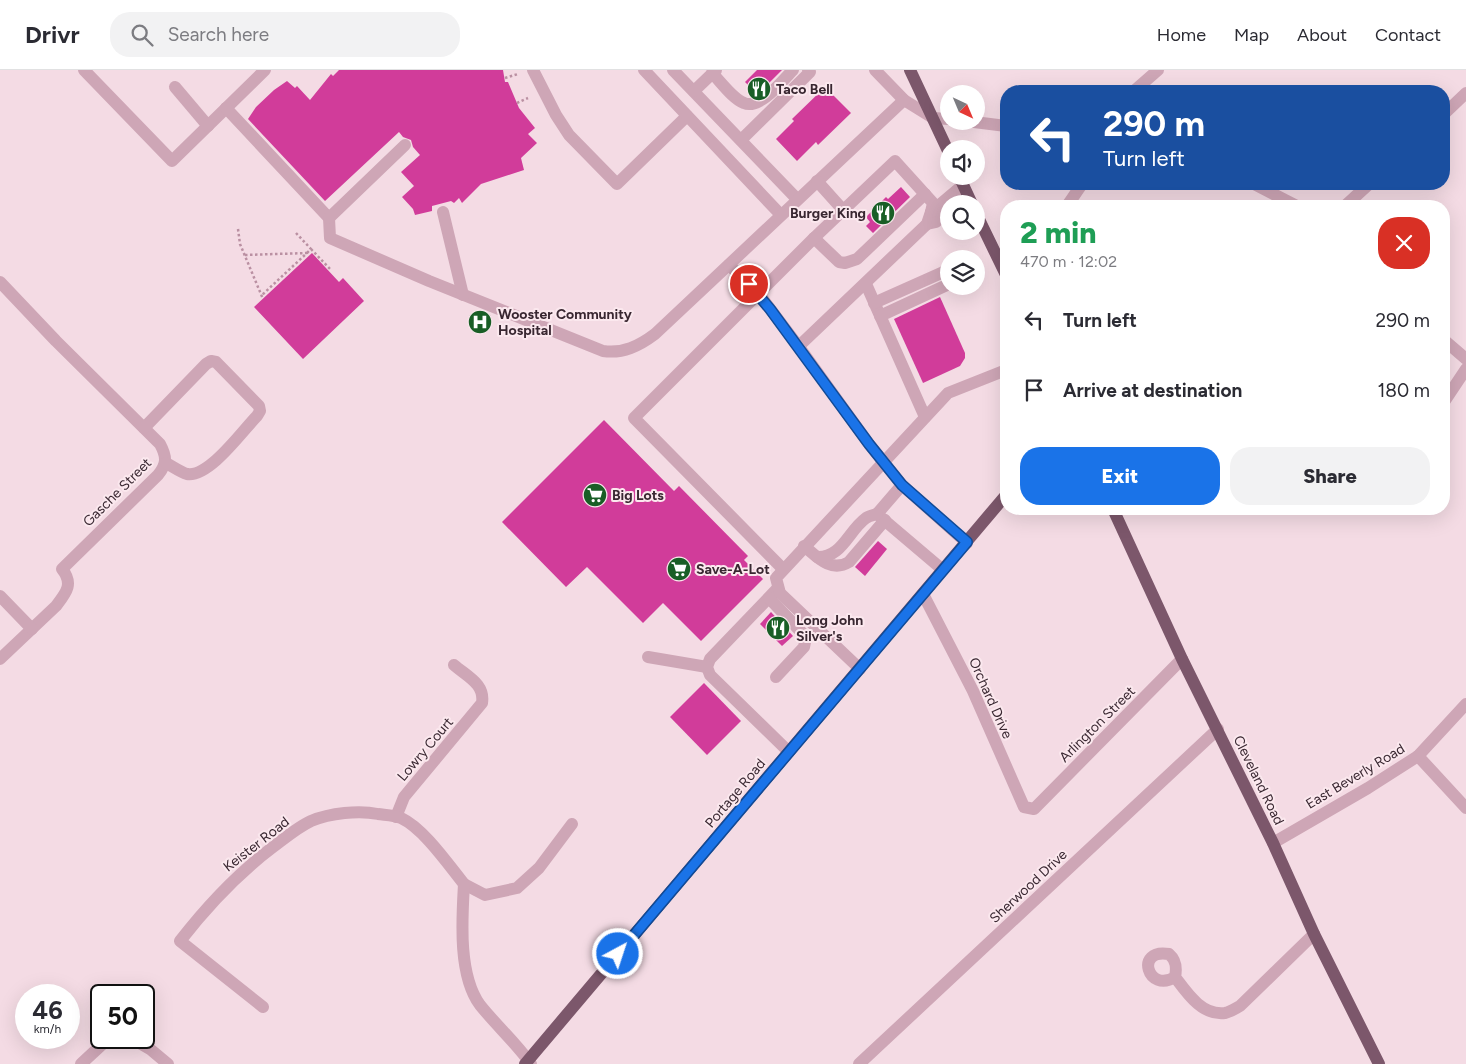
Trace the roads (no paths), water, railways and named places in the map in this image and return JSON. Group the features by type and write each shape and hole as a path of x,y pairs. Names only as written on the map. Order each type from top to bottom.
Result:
{"main road":[{"path":"910,70 943,140"},
{"path":"985,232 1000,263"},
{"name":"Portage Road","path":"528,1063 1000,502"},
{"name":"Cleveland Road","path":"1116,515 1182,659 1218,729 1314,934 1379,1064"}],"street":[{"path":"84,70 172,161 265,70"},
{"path":"533,70 556,115 570,135 617,184 688,116"},
{"path":"644,70 781,215"},
{"path":"673,70 797,199"},
{"path":"694,91 714,72 739,100 745,104 752,105 759,102 793,70"},
{"path":"741,140 810,72 808,70"},
{"path":"875,70 904,100 933,118 940,119"},
{"path":"1141,85 1158,70"},
{"path":"175,87 208,126"},
{"path":"1450,108 1466,93"},
{"path":"226,108 329,218 330,238 463,295 603,351 619,352 644,342 655,334 904,100"},
{"path":"985,123 1000,125"},
{"path":"329,218 405,145"},
{"path":"783,569 634,418 814,238 895,161 932,202 929,218"},
{"path":"817,181 843,210"},
{"path":"799,346 866,284 929,218 965,190"},
{"path":"1266,190 1285,200"},
{"path":"1352,200 1362,190"},
{"path":"814,238 839,262 857,260 925,194"},
{"path":"443,212 463,295"},
{"path":"929,218 936,222 940,219"},
{"path":"729,265 759,294 902,485 967,542"},
{"path":"877,310 940,275"},
{"path":"877,310 940,281"},
{"name":"Gasche Street","path":"0,282 56,341 160,444 166,454 166,463 158,475 62,569 68,576 69,583 66,592 56,606 0,659"},
{"path":"866,284 925,417"},
{"path":"877,310 940,287"},
{"path":"1450,345 1466,359"},
{"path":"144,428 211,361 216,362 259,406 260,411 257,416 211,465 200,472 187,474 166,463"},
{"path":"1450,393 1466,369"},
{"path":"860,669 780,593 776,578 948,393 1000,372"},
{"path":"804,546 821,560 835,567 849,562 902,485"},
{"path":"881,517 943,570"},
{"path":"778,588 710,658 707,667 710,675 788,752"},
{"name":"Orchard Drive","path":"923,594 973,691 1024,806 1034,809"},
{"path":"0,596 32,629"},
{"path":"769,598 806,638 804,647 776,677"},
{"path":"648,657 707,667"},
{"name":"Arlington Street","path":"1034,809 1182,659"},
{"name":"Lowry Court","path":"396,817 404,797 482,703 483,695 480,687 454,665"},
{"name":"East Beverly Road","path":"1273,843 1368,788 1418,756 1466,704"},
{"name":"Sherwood Drive","path":"859,1064 1218,729"},
{"path":"1418,756 1466,808"},
{"name":"Keister Road","path":"263,1007 180,941 209,906 244,870 284,838 311,821 344,813 370,812 400,818 421,833 464,884"},
{"path":"528,1063 479,1003 472,988 466,967 462,921 464,884 485,895 517,888 539,868 572,824"},
{"path":"1175,977 1191,998 1208,1012 1225,1013 1240,1006 1314,934"},
{"path":"81,1064 97,1049"},
{"path":"150,1049 168,1064"}],"place":[{"name":"Taco Bell","path":"759,89"},
{"name":"Burger King","path":"883,213"},
{"name":"Wooster Community Hospital","path":"480,322"},
{"name":"Big Lots","path":"595,495"},
{"name":"Save-A-Lot","path":"679,569"},
{"name":"Long John Silver's","path":"778,628"}]}
